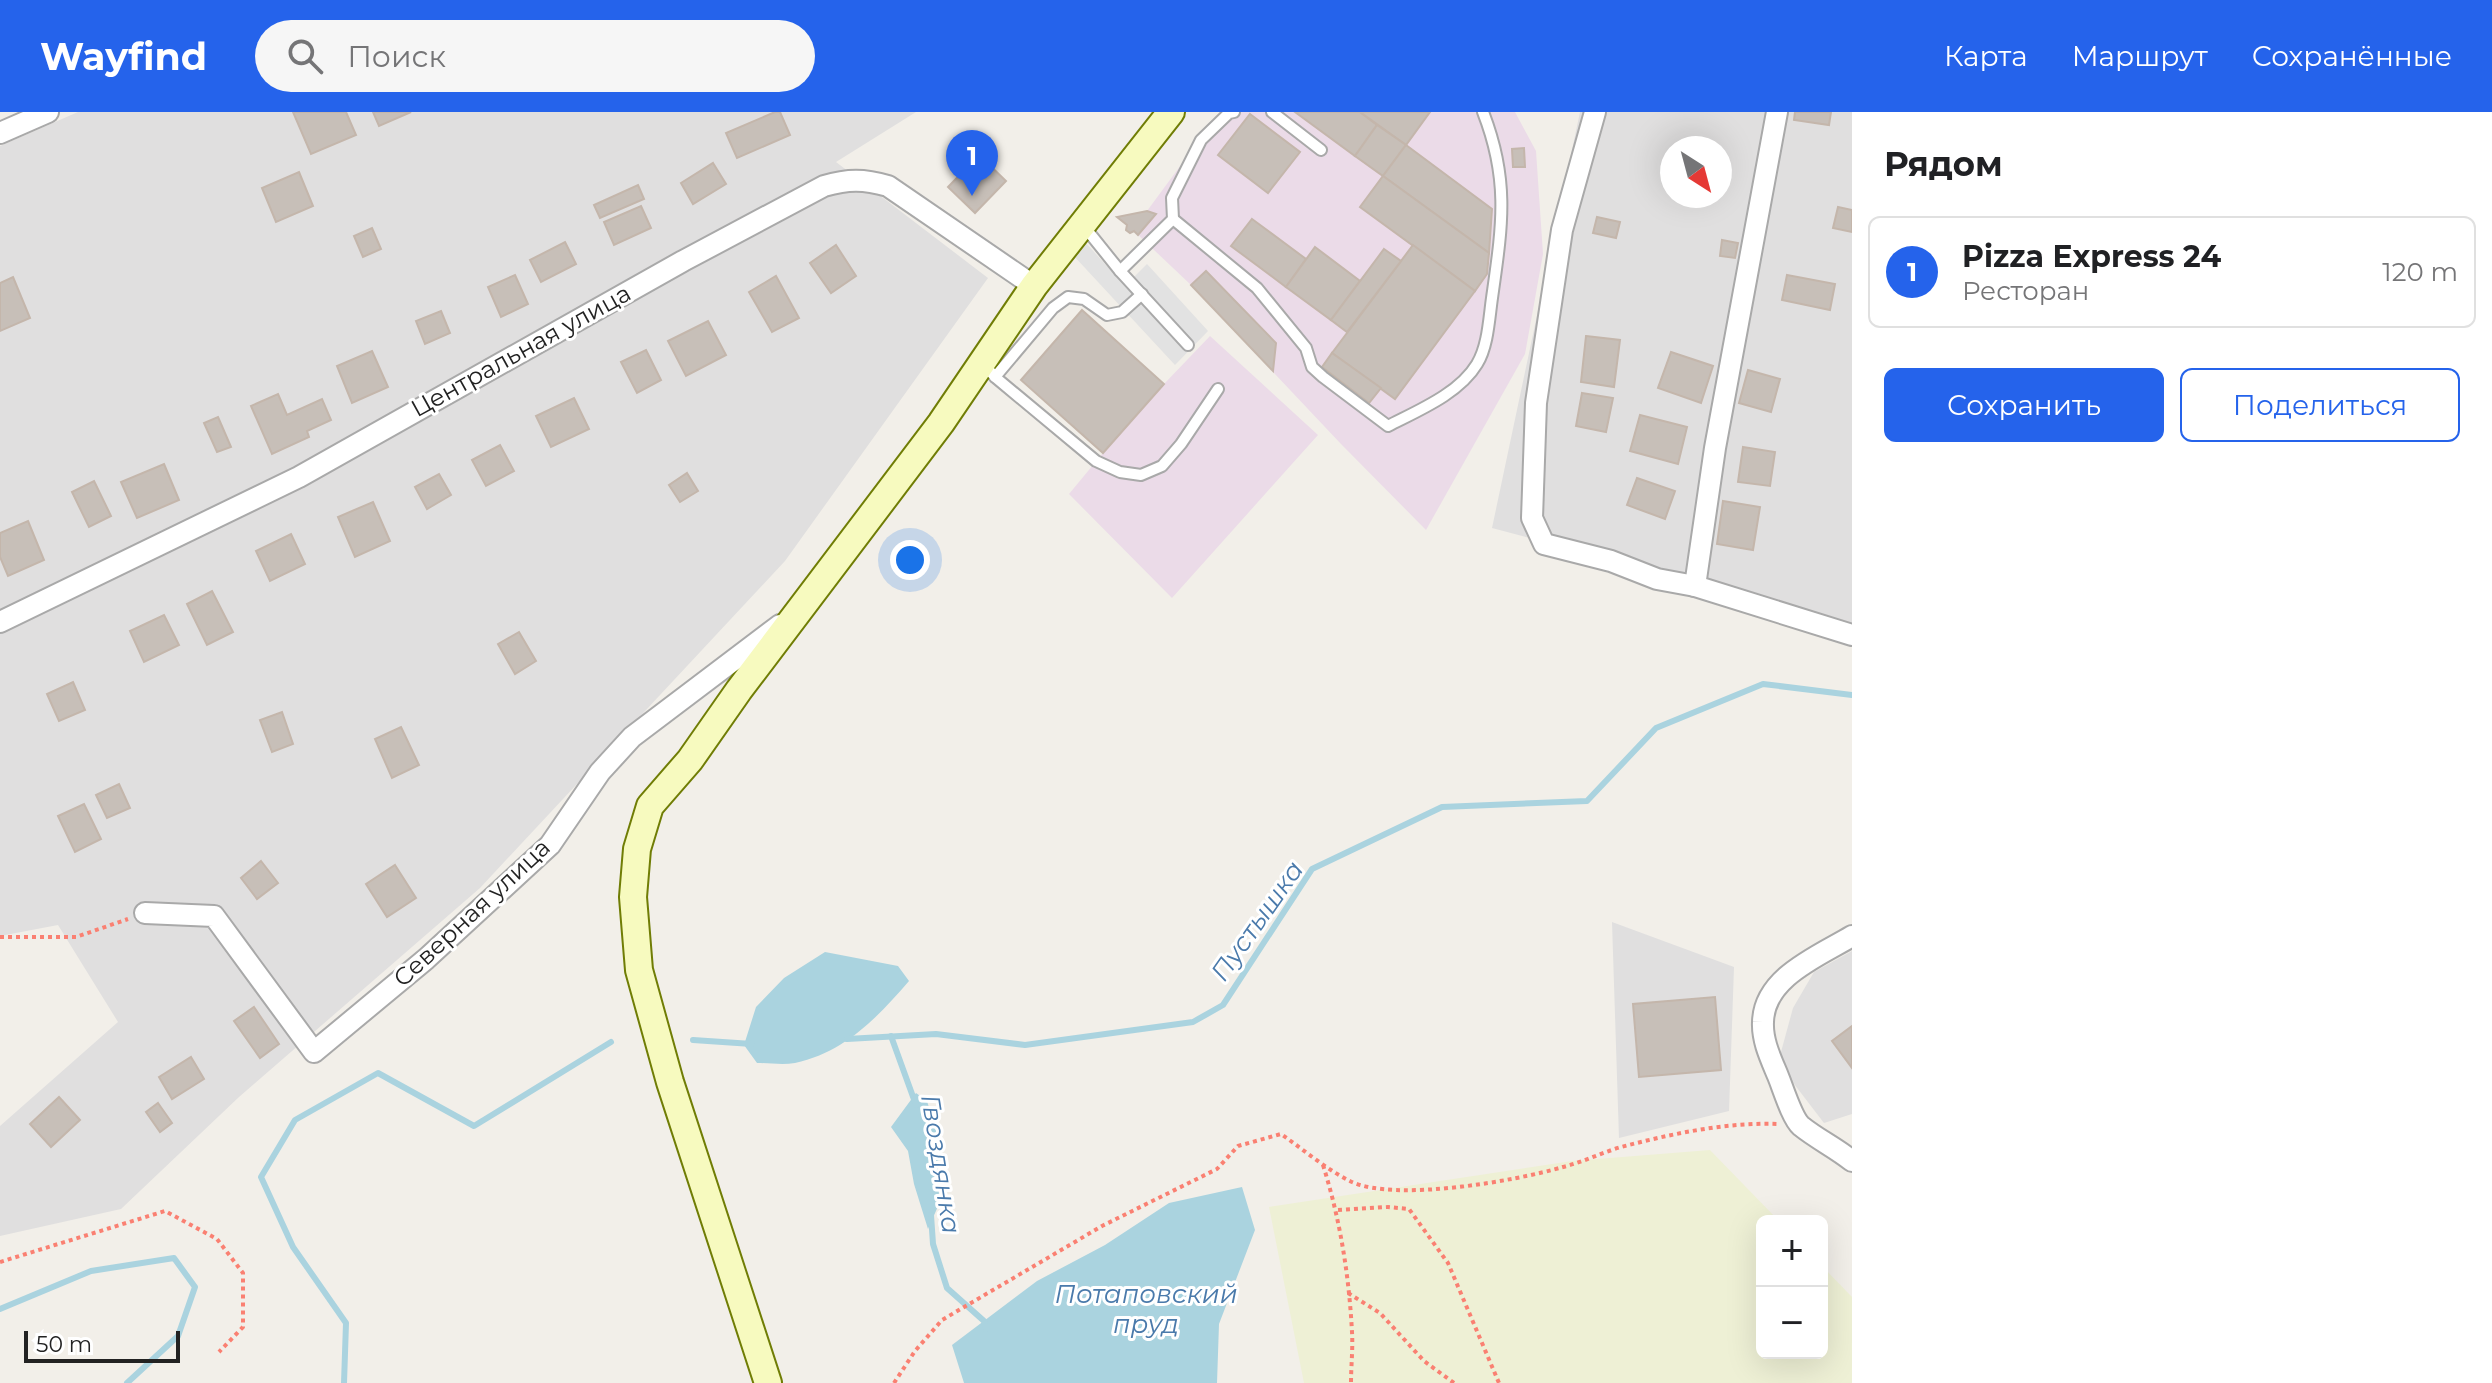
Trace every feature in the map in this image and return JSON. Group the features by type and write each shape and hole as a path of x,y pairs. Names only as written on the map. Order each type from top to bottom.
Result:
{"main road":[{"path":"768,1383 649,1015 635,940 633,897 637,849 650,806 690,760 941,423 989,370 1034,286 1171,112"}],"street":[{"path":"0,133 48,112"},
{"path":"1595,112 1562,230 1536,403 1532,518 1544,544 1611,561 1657,579 1695,586 1852,635"},
{"path":"1695,586 1715,448 1777,112"},
{"name":"Центральная улица","path":"0,622 299,477 683,261 824,186 846,179 888,186 1034,286"},
{"name":"Северная улица","path":"145,913 214,916 314,1052 426,959 550,845 600,772 632,737 799,610"},
{"path":"1848,1151 1799,1124 1767,1048 1763,1023 1766,1004 1776,986 1788,975 1852,936"}],"lane":[{"path":"1234,112 1229,113 1201,140 1172,198 1173,219 1257,288 1306,348 1312,367 1388,426 1459,384 1478,363 1488,327 1504,203 1494,140 1483,112"},
{"path":"1272,112 1321,150"},
{"path":"1120,271 1173,219"},
{"path":"1082,223 1120,271 1188,345"},
{"path":"1142,294 1122,312 1107,315 1084,299 1068,297 989,370 1096,461 1120,472 1141,475 1162,466 1181,444 1218,389"}],"path":[{"path":"0,937 76,937 145,913"},
{"path":"894,1383 915,1351 942,1320 1102,1226 1217,1169 1238,1146 1281,1134 1353,1182 1384,1190 1423,1189 1490,1182 1563,1168 1619,1148 1716,1128 1767,1123 1799,1124"},
{"path":"1322,1163 1338,1210 1352,1335 1351,1383"},
{"path":"1338,1210 1409,1209 1448,1263 1499,1383"},
{"path":"0,1262 165,1211 217,1239 243,1273 243,1327 219,1352"},
{"path":"1348,1293 1380,1313 1424,1361 1454,1383"}],"shaded area":[{"path":"78,112 916,112 836,162 988,278 785,561 480,888 239,1097 121,1209 0,1236 0,1126 118,1022 58,925 0,936 0,146"},
{"path":"1220,112 1515,112 1536,151 1543,254 1525,354 1426,530 1191,285 1134,231 1130,233 1126,230 1127,225 1117,217 1147,211"},
{"path":"1580,112 1852,112 1852,623 1492,528"},
{"path":"1085,242 1125,286 1147,264 1208,331 1175,365 1073,255"},
{"path":"1082,310 1164,384 1210,336 1318,435 1172,598 1069,494 1103,453 1021,380"},
{"path":"1612,922 1734,967 1729,1111 1619,1138"},
{"path":"1852,951 1852,1114 1824,1123 1778,1063 1793,1008 1814,972"}],"green space":[{"path":"1710,1150 1773,1215 1756,1215 1756,1359 1828,1359 1828,1272 1852,1297 1852,1383 1304,1383 1269,1207 1572,1161"}],"water":[{"path":"825,952 898,966 909,981 859,1032 829,1051 795,1063 757,1063 744,1045 756,1007 784,978"},
{"path":"916,1093 927,1101 938,1137 939,1204 928,1229 908,1151 891,1127"},
{"name":"Потаповский пруд","path":"1242,1187 1255,1230 1219,1324 1217,1383 964,1383 952,1345 1037,1281 1105,1245 1169,1203"}],"building":[{"path":"293,112 346,112 356,135 311,154"},
{"path":"373,112 411,112 379,126"},
{"path":"780,112 790,135 737,158 726,133"},
{"path":"1295,112 1360,112 1377,125 1355,156"},
{"path":"1360,112 1430,112 1406,145"},
{"path":"1795,112 1831,112 1829,125 1794,120"},
{"path":"1250,114 1300,152 1268,193 1218,155"},
{"path":"1377,125 1406,145 1383,176 1355,156"},
{"path":"1406,145 1492,209 1489,253 1383,176"},
{"path":"1524,148 1525,167 1513,167 1512,149"},
{"path":"979,155 1006,181 975,213 948,187"},
{"path":"713,163 726,184 693,204 681,183"},
{"path":"299,172 313,206 276,222 262,188"},
{"path":"1383,176 1489,253 1487,274 1475,291 1360,207"},
{"path":"638,185 644,199 600,218 594,205"},
{"path":"641,206 651,228 614,245 604,222"},
{"path":"1838,207 1852,210 1852,232 1833,228"},
{"path":"1147,211 1156,214 1138,235 1126,230 1127,225 1117,217"},
{"path":"1597,217 1620,222 1616,238 1593,233"},
{"path":"1252,219 1306,259 1286,287 1231,246"},
{"path":"372,228 381,249 363,257 354,236"},
{"path":"1722,240 1738,243 1735,258 1720,256"},
{"path":"565,242 576,264 541,282 530,260"},
{"path":"836,245 856,276 831,293 810,263"},
{"path":"1413,245 1475,291 1395,399 1332,353"},
{"path":"1315,247 1360,281 1331,320 1286,287"},
{"path":"1384,249 1401,261 1347,332 1331,320"},
{"path":"1206,271 1276,343 1273,371 1191,285"},
{"path":"515,275 528,304 501,317 488,287"},
{"path":"1787,275 1835,284 1830,310 1782,300"},
{"path":"776,276 799,318 772,332 749,292"},
{"path":"13,277 30,318 0,331 0,283"},
{"path":"1082,310 1164,384 1103,453 1021,380"},
{"path":"441,311 450,333 425,344 416,321"},
{"path":"708,321 726,355 686,376 668,341"},
{"path":"1586,336 1620,340 1614,387 1581,382"},
{"path":"646,350 661,380 637,393 621,362"},
{"path":"372,351 388,387 352,403 337,366"},
{"path":"1671,352 1713,366 1701,403 1658,388"},
{"path":"1332,353 1381,388 1369,403 1322,367"},
{"path":"1748,370 1780,379 1771,412 1739,403"},
{"path":"1582,393 1613,398 1606,432 1576,426"},
{"path":"278,394 287,415 322,399 331,420 307,431 309,437 272,454 251,406"},
{"path":"574,398 589,429 551,447 536,416"},
{"path":"1640,415 1687,427 1678,464 1630,451"},
{"path":"218,417 231,447 217,452 204,423"},
{"path":"500,445 514,471 486,486 472,460"},
{"path":"1743,447 1775,452 1770,486 1738,482"},
{"path":"164,464 179,500 137,518 121,482"},
{"path":"687,473 698,491 680,502 669,485"},
{"path":"439,474 451,495 427,509 415,487"},
{"path":"1637,478 1675,491 1665,519 1627,505"},
{"path":"94,481 111,516 89,527 72,492"},
{"path":"1723,501 1760,507 1753,550 1717,544"},
{"path":"373,502 390,541 355,557 338,517"},
{"path":"28,521 44,560 8,576 0,557 0,533"},
{"path":"291,534 305,564 270,581 256,551"},
{"path":"212,591 233,632 207,645 187,604"},
{"path":"164,615 179,645 144,662 130,631"},
{"path":"519,632 536,661 515,674 498,644"},
{"path":"73,682 85,710 59,721 47,694"},
{"path":"282,712 293,744 272,752 260,720"},
{"path":"401,727 419,765 392,778 375,739"},
{"path":"119,784 130,808 107,818 96,795"},
{"path":"84,804 101,839 75,852 58,816"},
{"path":"261,861 278,883 257,899 241,878"},
{"path":"395,865 416,898 387,917 366,884"},
{"path":"1715,997 1721,1070 1639,1077 1633,1004"},
{"path":"254,1007 279,1044 260,1058 234,1021"},
{"path":"1852,1026 1852,1068 1832,1041"},
{"path":"191,1057 204,1079 172,1099 159,1077"},
{"path":"59,1097 80,1120 51,1147 30,1124"},
{"path":"158,1103 172,1123 160,1132 146,1112"}],"waterway":[{"name":"Пустышка","path":"847,1039 936,1034 1025,1045 1193,1022 1223,1005 1312,869 1442,807 1587,801 1656,728 1763,684 1852,695"},
{"name":"Гвоздянка","path":"891,1036 916,1105"},
{"name":"Гвоздянка","path":"693,1040 752,1044"},
{"name":"Гвоздянка","path":"344,1383 346,1323 293,1247 261,1177 295,1120 378,1073 474,1126 611,1042"},
{"name":"Гвоздянка","path":"931,1215 933,1244 947,1288 984,1321 986,1329"},
{"name":"Гвоздянка","path":"0,1309 91,1271 174,1258 195,1287 178,1336 127,1383"}],"place":[{"name":"Pizza Express 24","path":"972,196"}]}
